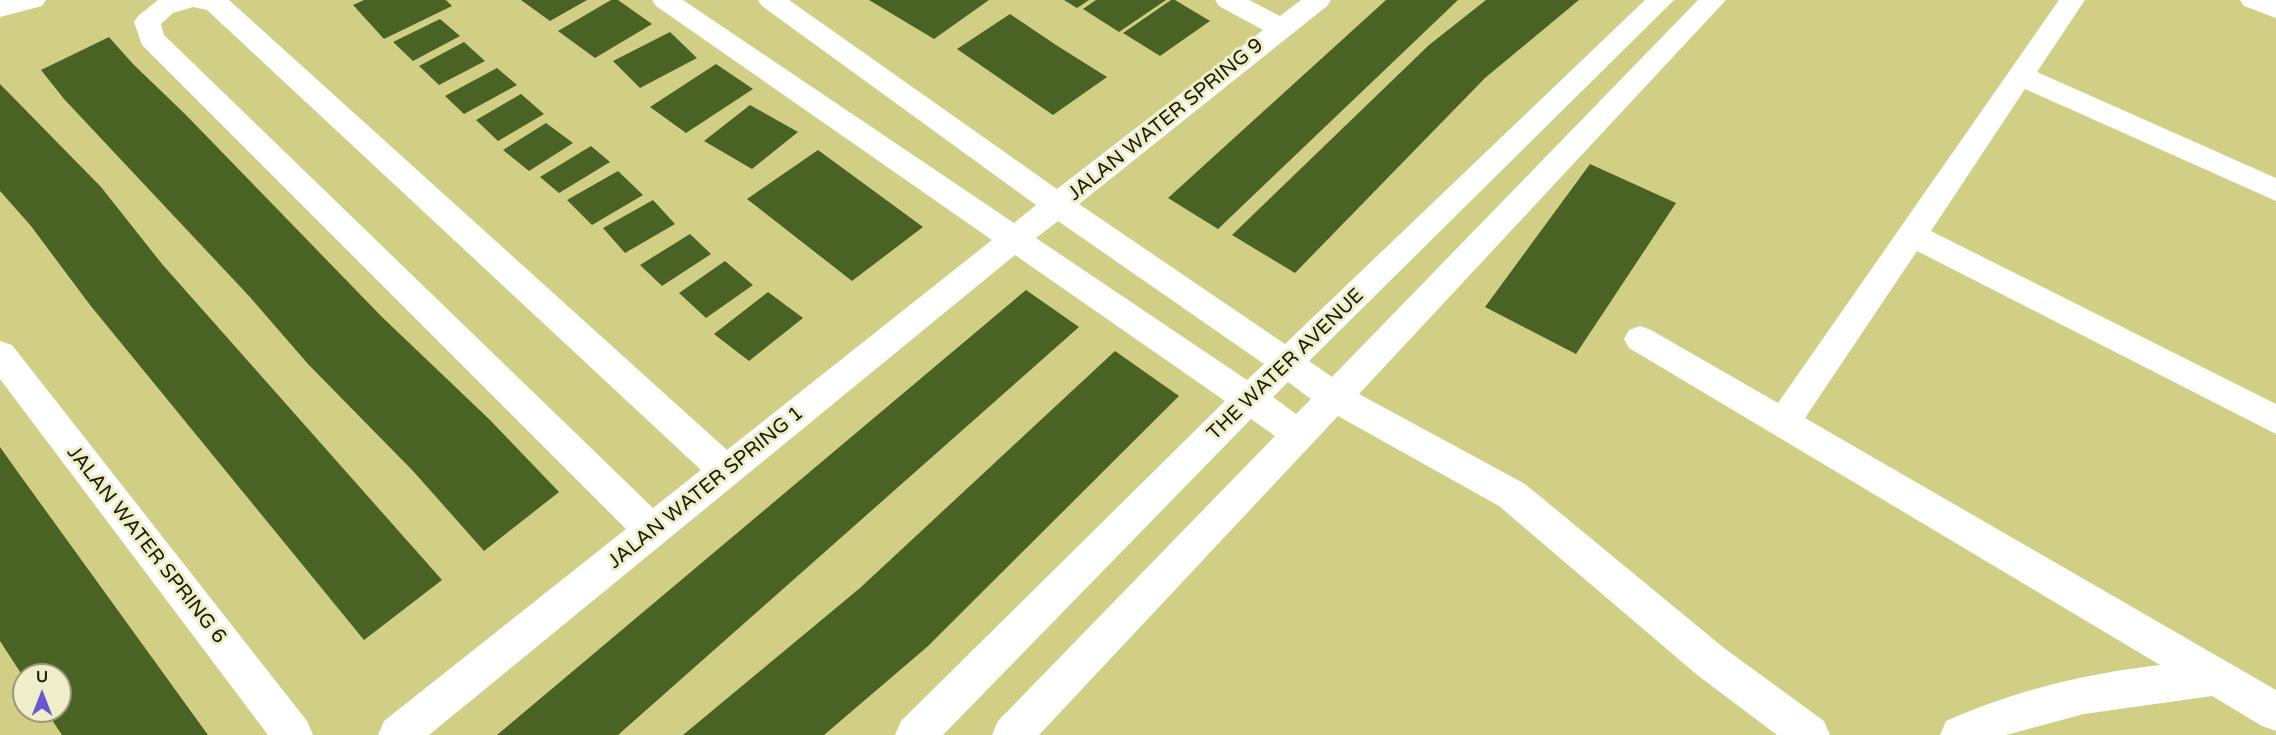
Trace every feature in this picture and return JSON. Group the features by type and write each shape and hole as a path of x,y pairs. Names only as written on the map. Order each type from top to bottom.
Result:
{"street":[{"path":"0,8 33,0"},
{"path":"187,0 164,7 147,22 152,39 653,532"},
{"path":"198,0 215,2 726,471"},
{"path":"665,0 1298,433"},
{"path":"771,0 1059,206 1333,396 1512,495 1710,662 1810,735"},
{"path":"1228,0 1281,28"},
{"name":"JALAN WATER SPRING 9","path":"1013,240 1318,0"},
{"name":"THE WATER AVENUE","path":"915,735 1250,398 1288,364 1661,0"},
{"path":"1012,735 1713,0"},
{"path":"1783,423 2072,0"},
{"path":"2253,0 2276,9"},
{"path":"2020,76 2276,190"},
{"path":"1911,235 2276,420"},
{"name":"JALAN WATER SPRING 1","path":"398,735 1013,240"},
{"path":"1640,339 2276,712"},
{"name":"JALAN WATER SPRING 6","path":"0,354 293,735"},
{"path":"1960,735 1993,718 2078,694 2215,677"}],"building":[{"path":"364,0 446,0 452,6 384,39 353,5"},
{"path":"521,0 587,0 550,21"},
{"path":"611,0 618,0 652,24 595,58 558,31"},
{"path":"869,0 989,0 934,39"},
{"path":"1064,0 1089,0 1077,8"},
{"path":"1096,0 1166,0 1119,32 1083,9"},
{"path":"1171,0 1175,0 1210,21 1160,56 1123,33"},
{"path":"1386,0 1458,0 1218,229 1168,198"},
{"path":"1486,0 1579,0 1485,78 1295,273 1232,235 1429,45"},
{"path":"1010,14 1107,77 1053,115 957,49"},
{"path":"440,19 460,36 413,61 393,42"},
{"path":"670,32 697,58 640,88 613,61"},
{"path":"109,37 382,317 490,420 559,492 484,551 414,472 308,364 249,296 64,99 41,70"},
{"path":"464,42 485,61 439,85 419,66"},
{"path":"716,64 753,89 686,133 650,107"},
{"path":"497,68 517,85 464,114 445,96"},
{"path":"0,84 101,187 162,264 442,580 364,640 90,305 31,226 0,191"},
{"path":"521,94 544,114 498,141 476,120"},
{"path":"750,105 798,132 752,169 704,141"},
{"path":"546,123 573,143 529,171 503,150"},
{"path":"591,146 610,162 559,193 540,177"},
{"path":"818,150 923,227 852,281 747,199"},
{"path":"1590,164 1676,203 1576,354 1485,307"},
{"path":"618,171 643,195 592,225 567,200"},
{"path":"653,200 675,224 625,253 603,228"},
{"path":"690,234 711,254 662,286 640,265"},
{"path":"725,261 753,285 706,318 679,293"},
{"path":"1026,290 1079,327 618,735 497,735"},
{"path":"768,292 803,318 749,361 714,334"},
{"path":"1115,351 1179,396 927,647 824,735 683,735 860,588"},
{"path":"0,447 208,735 62,735 54,723 72,723 72,663 14,663 0,641"}]}
